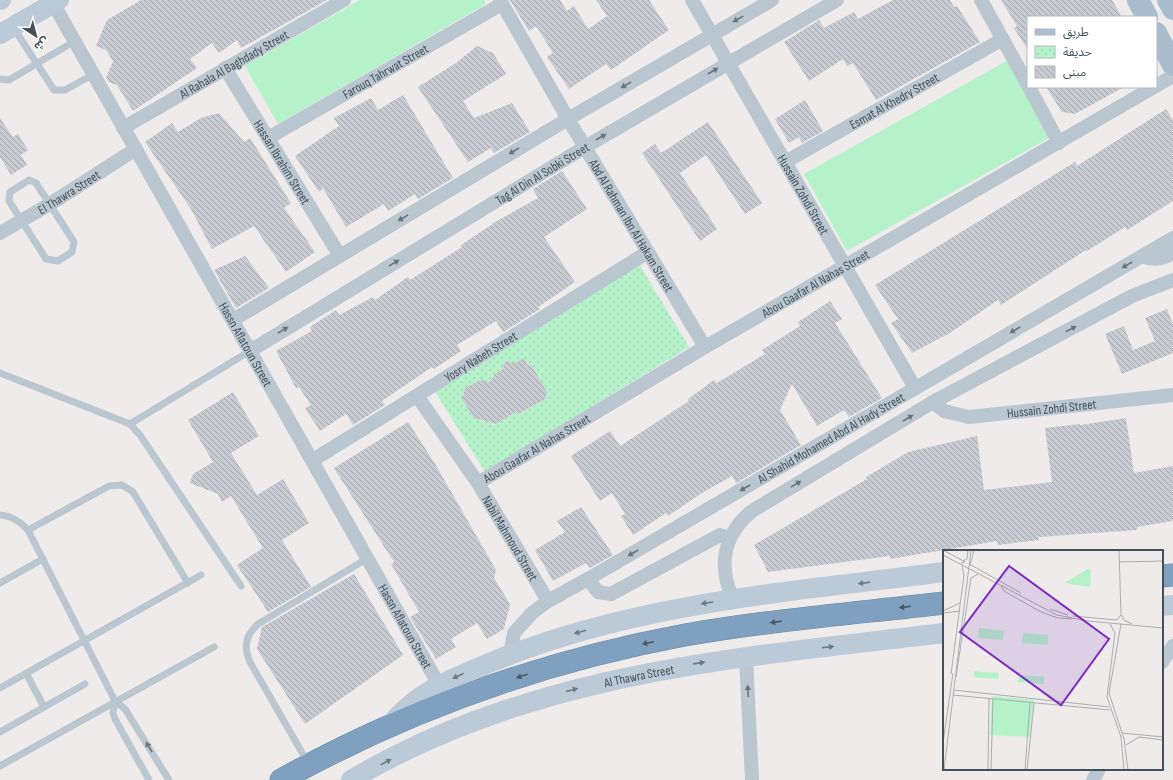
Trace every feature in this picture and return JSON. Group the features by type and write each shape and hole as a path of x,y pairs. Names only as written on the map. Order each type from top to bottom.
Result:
{"highway":[{"path":"1163,576 1173,575"},
{"path":"281,780 310,764 389,726 454,700 505,681 624,648 684,635 745,626 943,603"}],"main road":[{"path":"1138,0 1146,16"},
{"path":"1168,0 1173,9"},
{"path":"1157,35 1173,65"}],"street":[{"name":"Al Rahala Al Baghdady Street","path":"123,128 344,0"},
{"name":"Hussain Zohdi Street","path":"692,0 915,388"},
{"path":"233,320 568,119 772,0"},
{"name":"Tag Al Din Al Sobki Street","path":"250,351 585,147 837,0"},
{"path":"981,0 1027,84"},
{"name":"Abd Al Rahman Ibn Al Hakam Street","path":"501,2 568,119 705,347"},
{"name":"Farouq Tahrwat Street","path":"268,138 501,2"},
{"name":"Hassn Aflatoun Street","path":"6,31 45,4 75,41 439,685"},
{"name":"Esmat Al Khedry Street","path":"785,162 1003,39"},
{"name":"Hassan Ibrahim Street","path":"225,68 340,256"},
{"name":"Abou Gaafar Al Nahas Street","path":"1157,85 1173,76"},
{"path":"1029,88 1059,143"},
{"name":"Abou Gaafar Al Nahas Street","path":"478,483 705,347 1152,88"},
{"name":"El Thawra Street","path":"0,233 50,204 136,148"},
{"name":"Al Shahid Mohamed Abd Al Hady Street","path":"510,654 514,633 532,613 548,601 588,580 1173,238"},
{"name":"Yosry Nabeh Street","path":"313,460 648,252"},
{"path":"1142,256 1148,259 1159,259 1173,253"},
{"path":"1158,286 1166,276 1173,272"},
{"name":"Al Shahid Mohamed Abd Al Hady Street","path":"733,600 724,570 725,556 728,542 738,525 752,511 933,402 1132,296 1173,280"},
{"name":"Hussain Zohdi Street","path":"933,402 944,411 969,418 1173,395"},
{"name":"Nabil Mahmoud Street","path":"417,396 478,483 548,601"},
{"path":"588,580 598,592 611,594 720,535 724,536 728,542"},
{"path":"389,726 416,698 439,685 510,654 612,623 668,610 733,600 943,572"},
{"path":"1163,606 1173,605"},
{"name":"Al Thawra Street","path":"351,780 412,748 465,725 541,699 646,672 746,657 943,633"},
{"path":"1163,661 1173,646"},
{"path":"746,657 752,780"},
{"path":"1093,780 1098,770"}],"lane":[{"path":"6,31 35,64 51,88 57,91 65,90 94,74"},
{"path":"0,79 8,80 75,41"},
{"path":"29,180 36,183 50,204 75,244 72,252 58,261 46,259 9,201 8,195 10,192 29,180"},
{"path":"130,424 250,351"},
{"path":"0,373 130,424 140,436 241,586"},
{"path":"28,530 109,486 122,485 128,488 137,498 188,583"},
{"path":"0,515 12,517 21,522 28,530 115,701 125,709 169,780"},
{"path":"310,764 246,654 248,637 258,624 368,558"},
{"path":"0,584 43,559"},
{"path":"0,688 201,576"},
{"path":"0,766 115,701 214,648"},
{"path":"26,674 44,707"},
{"path":"0,732 85,684"},
{"path":"115,701 113,713 115,719 149,780"}],"green space":[{"path":"360,0 484,0 486,4 278,124 245,66"},
{"path":"1008,60 1051,137 847,251 804,174"},
{"path":"639,264 689,347 485,472 434,390","holes":["524,358 528,366 531,364 548,394 545,396 547,398 518,415 516,412 494,425 490,419 487,422 474,418 473,415 495,374 503,369 504,363 508,361 515,363"]}],"building":[{"path":"141,0 327,0 241,48 237,40 219,53 212,43 190,59 197,68 133,111 117,85 109,82 106,78 113,61 106,50 96,46 107,20"},
{"path":"510,0 560,0 567,11 574,6 588,29 607,16 596,0 649,0 669,30 611,70 606,64 569,89 547,57 553,53 536,26 529,31"},
{"path":"893,0 950,0 954,7 957,6 980,42 876,100 853,63 847,66 843,59 809,81 784,42 819,20 824,28 854,12 858,19"},
{"path":"1001,0 1112,0 1121,16 1027,16 1027,48 1014,28 1017,26"},
{"path":"477,46 493,53 506,74 463,101 474,118 512,103 530,132 494,153 491,148 468,162 418,87 456,63"},
{"path":"1047,88 1122,88 1075,114 1062,112"},
{"path":"403,95 453,178 418,199 415,194 388,211 384,204 346,227 323,188 319,192 295,156 339,126 334,118 371,98 378,110"},
{"path":"805,100 823,131 802,143 799,137 789,143 775,119"},
{"path":"1166,109 1173,120 1173,201 1127,230 1125,227 1087,251 1086,250 1001,305 998,300 950,333 912,353 891,323 898,319 875,285 1075,162 1077,166"},
{"path":"219,113 244,142 250,138 291,203 284,208 315,252 286,272 254,226 212,249 191,209 145,142 172,123 178,132 201,118"},
{"path":"0,118 13,137 18,134 28,150 21,155 27,165 11,175 0,157"},
{"path":"708,122 762,203 745,214 706,155 680,173 717,229 700,241 642,153 655,144 661,153"},
{"path":"562,171 587,209 544,237 575,282 538,307 540,309 503,332 496,321 457,345 461,351 434,369 432,367 382,401 385,405 353,425 346,414 320,431 305,408 311,405 299,387 296,388 276,351 312,331 310,327 336,310 339,315 373,297 375,300 408,277 410,280 462,247 461,245 497,221 538,198 533,189"},
{"path":"245,256 269,288 236,308 214,270"},
{"path":"830,301 842,319 835,323 882,398 849,417 844,410 817,426 792,384 780,410 801,445 736,483 732,476 702,493 668,516 666,513 633,535 621,516 625,514 612,493 600,501 571,456 610,431 620,446 689,401 688,399 714,380 717,383 765,354 762,350 800,326 798,322"},
{"path":"1167,309 1173,324 1173,353 1122,374 1105,334 1124,326 1133,350 1155,341 1145,318"},
{"path":"524,358 528,366 531,364 548,394 545,396 547,398 517,415 516,412 496,424 474,418 462,399 465,388 481,380 490,382 495,374 503,369 504,363 508,361 515,363"},
{"path":"233,392 259,436 231,453 257,495 283,479 309,523 282,540 311,587 268,612 237,565 263,548 231,496 222,502 218,494 190,483 193,474 213,462 188,420"},
{"path":"1126,418 1134,473 1173,466 1173,521 1137,527 1137,530 1039,537 1039,540 998,545 997,541 890,559 890,556 768,572 754,545 867,479 866,477 908,452 977,436 984,490 1052,482 1045,428 1080,425"},
{"path":"408,422 434,462 496,570 494,578 510,604 504,629 487,639 477,623 451,639 456,647 436,659 410,617 419,612 391,564 394,562 334,468"},
{"path":"581,507 613,555 590,568 586,563 553,581 535,550 565,532 557,521"},
{"path":"354,574 403,655 305,724 257,649 262,627"}]}
